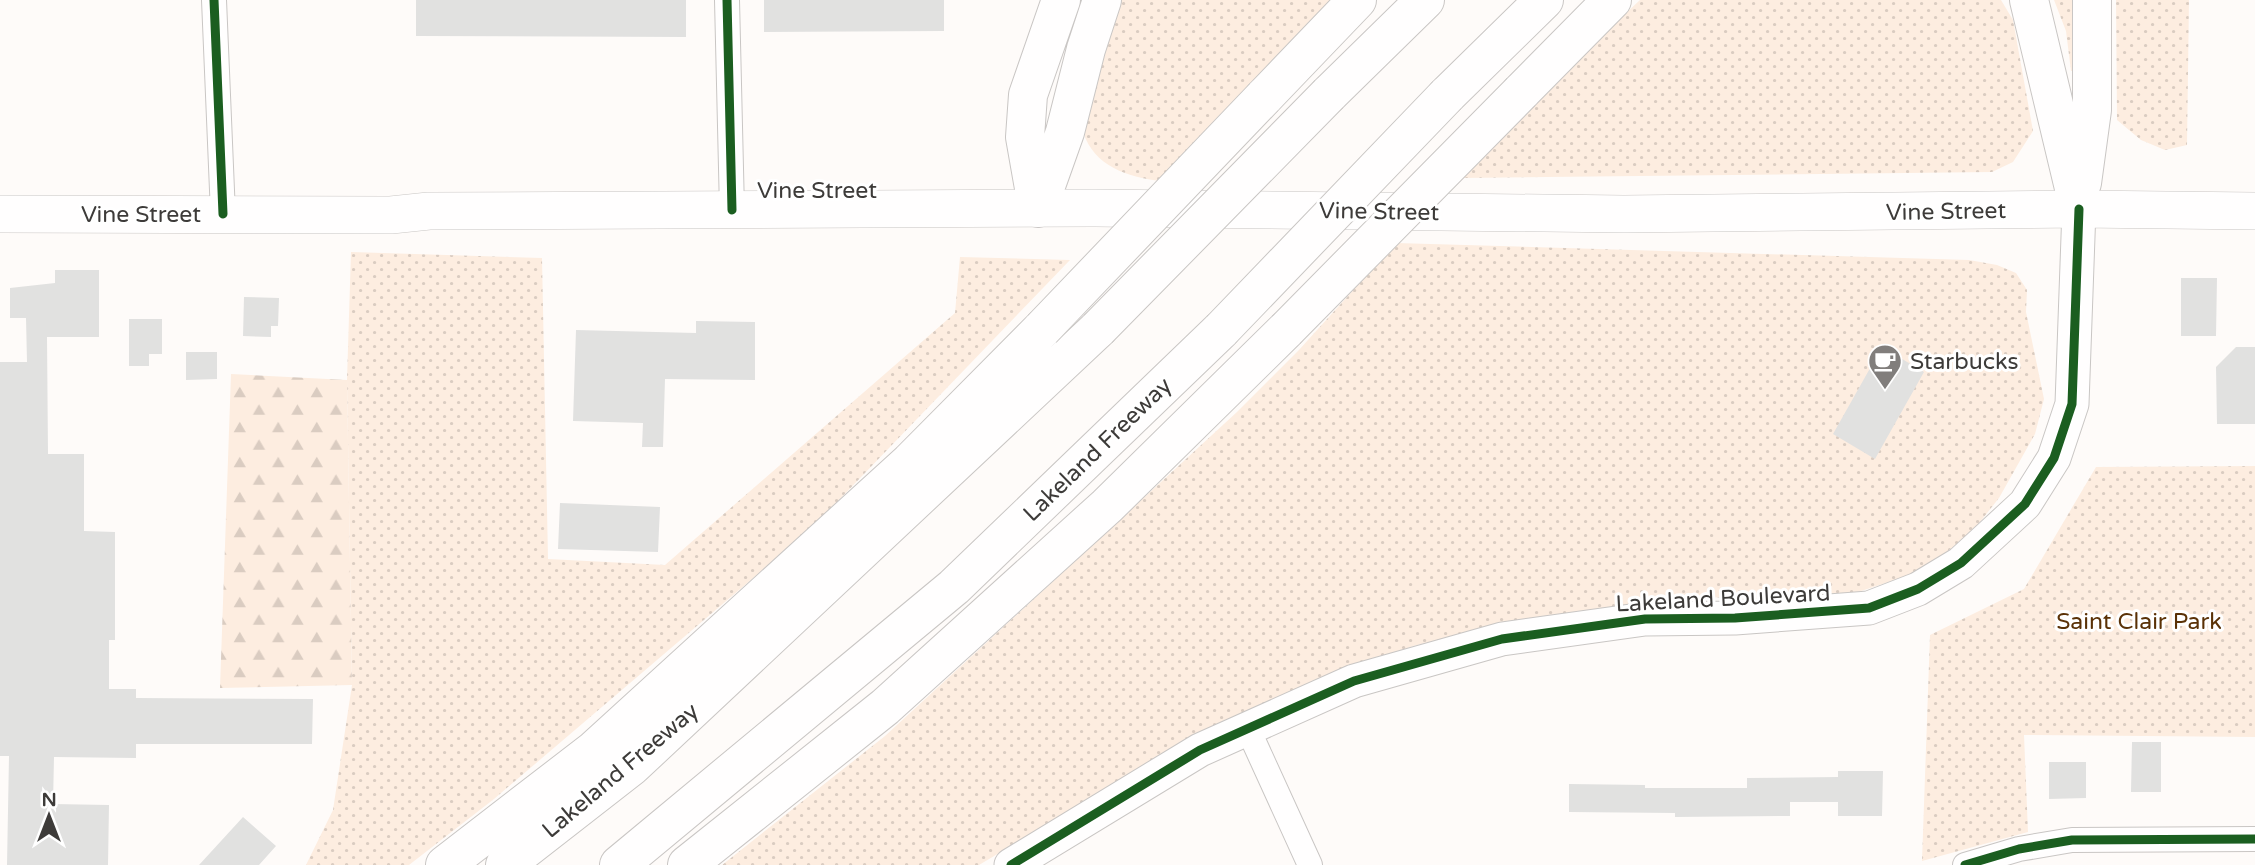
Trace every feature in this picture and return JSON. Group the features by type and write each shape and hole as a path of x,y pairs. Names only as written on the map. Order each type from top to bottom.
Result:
{"highway":[{"path":"1038,208 1025,137 1028,95 1062,0"},
{"path":"1038,208 1065,132 1086,49 1102,0"},
{"path":"445,865 594,750 910,462 1042,329 1357,0"},
{"name":"Lakeland Freeway","path":"505,865 632,766 1098,329 1425,0"},
{"name":"Lakeland Freeway","path":"619,865 954,587 1221,330 1447,95 1544,0"},
{"path":"687,865 885,707 1107,506 1286,330 1612,0"},
{"path":"2029,0 2079,209"},
{"path":"2079,209 2092,110 2092,0"}],"main road":[{"name":"Vine Street","path":"0,215 391,215 429,211 1038,208 1545,215 2079,209 2255,211"}],"street":[{"path":"214,0 223,214"},
{"path":"727,0 732,210"},
{"name":"Lakeland Boulevard","path":"1011,865 1200,750 1354,681 1502,639 1645,619 1735,618 1869,608 1917,589 1961,563 2025,504 2054,458 2072,404 2079,209"},
{"path":"1248,729 1310,865"},
{"path":"1965,865 2019,849 2072,839 2255,839"}],"green space":[{"path":"1120,0 1336,0 1161,181 1113,168 1095,153 1083,132"},
{"path":"1640,0 2001,0 2013,20 2033,131 2013,162 1992,172 1462,178 1574,62"},
{"path":"2054,0 2081,0 2081,71 2071,71 2066,31"},
{"path":"2116,0 2189,0 2187,145 2165,150 2141,140 2117,120"},
{"path":"1396,243 1969,260 1997,265 2016,273 2027,290 2026,312 2044,399 2035,434 1999,498 1972,532 1922,571 1852,594 1796,600 1703,597 1532,618 1413,646 1291,691 1210,728 979,865 722,865 885,736 1237,412 1298,351"},
{"path":"351,252 542,258 548,559 665,565 955,313 960,257 1070,260 813,527 494,799 409,865 306,865 333,810 352,685 347,380"},
{"path":"231,374 347,380 352,685 220,688"},
{"name":"Saint Clair Park","path":"2255,466 2255,737 2024,735 2028,832 1922,861 1930,635 2024,589 2096,467"}],"building":[{"path":"416,0 686,0 686,37 416,36"},
{"path":"764,0 944,0 944,31 764,32"},
{"path":"55,270 99,270 99,337 47,337 48,454 84,454 84,531 115,532 115,640 109,640 109,689 136,689 136,698 313,699 312,744 136,744 136,758 54,757 53,804 109,805 108,865 7,865 9,756 0,756 0,362 27,362 26,318 10,318 10,288 55,283"},
{"path":"2181,278 2217,278 2216,336 2181,336"},
{"path":"244,297 279,298 278,326 271,326 271,337 243,336"},
{"path":"129,319 162,319 162,354 149,354 149,366 129,366"},
{"path":"696,321 755,322 755,380 665,379 663,447 642,447 643,423 573,421 576,330 696,333"},
{"name":"Starbucks","path":"1882,347 1924,372 1875,459 1833,434"},
{"path":"2236,347 2255,347 2255,424 2217,424 2216,367"},
{"path":"186,352 217,352 217,379 186,380"},
{"path":"560,503 660,507 658,552 558,549"},
{"path":"2132,742 2161,742 2161,792 2131,792"},
{"path":"2049,762 2086,762 2086,798 2049,799"},
{"path":"1838,771 1883,771 1882,816 1838,816 1838,802 1790,802 1790,816 1675,817 1675,813 1569,812 1569,784 1645,785 1645,788 1747,788 1747,778 1838,777"},
{"path":"243,817 276,846 259,865 199,865"}],"cycle path":[{"path":"214,0 223,214"},
{"path":"727,0 732,210"},
{"path":"1011,865 1200,750 1354,681 1502,639 1645,619 1735,618 1869,608 1918,589 1961,563 2025,504 2054,458 2072,404 2079,209"},
{"path":"1965,865 2019,849 2072,840 2255,839"}],"place":[{"name":"Starbucks","path":"1885,391"}]}
